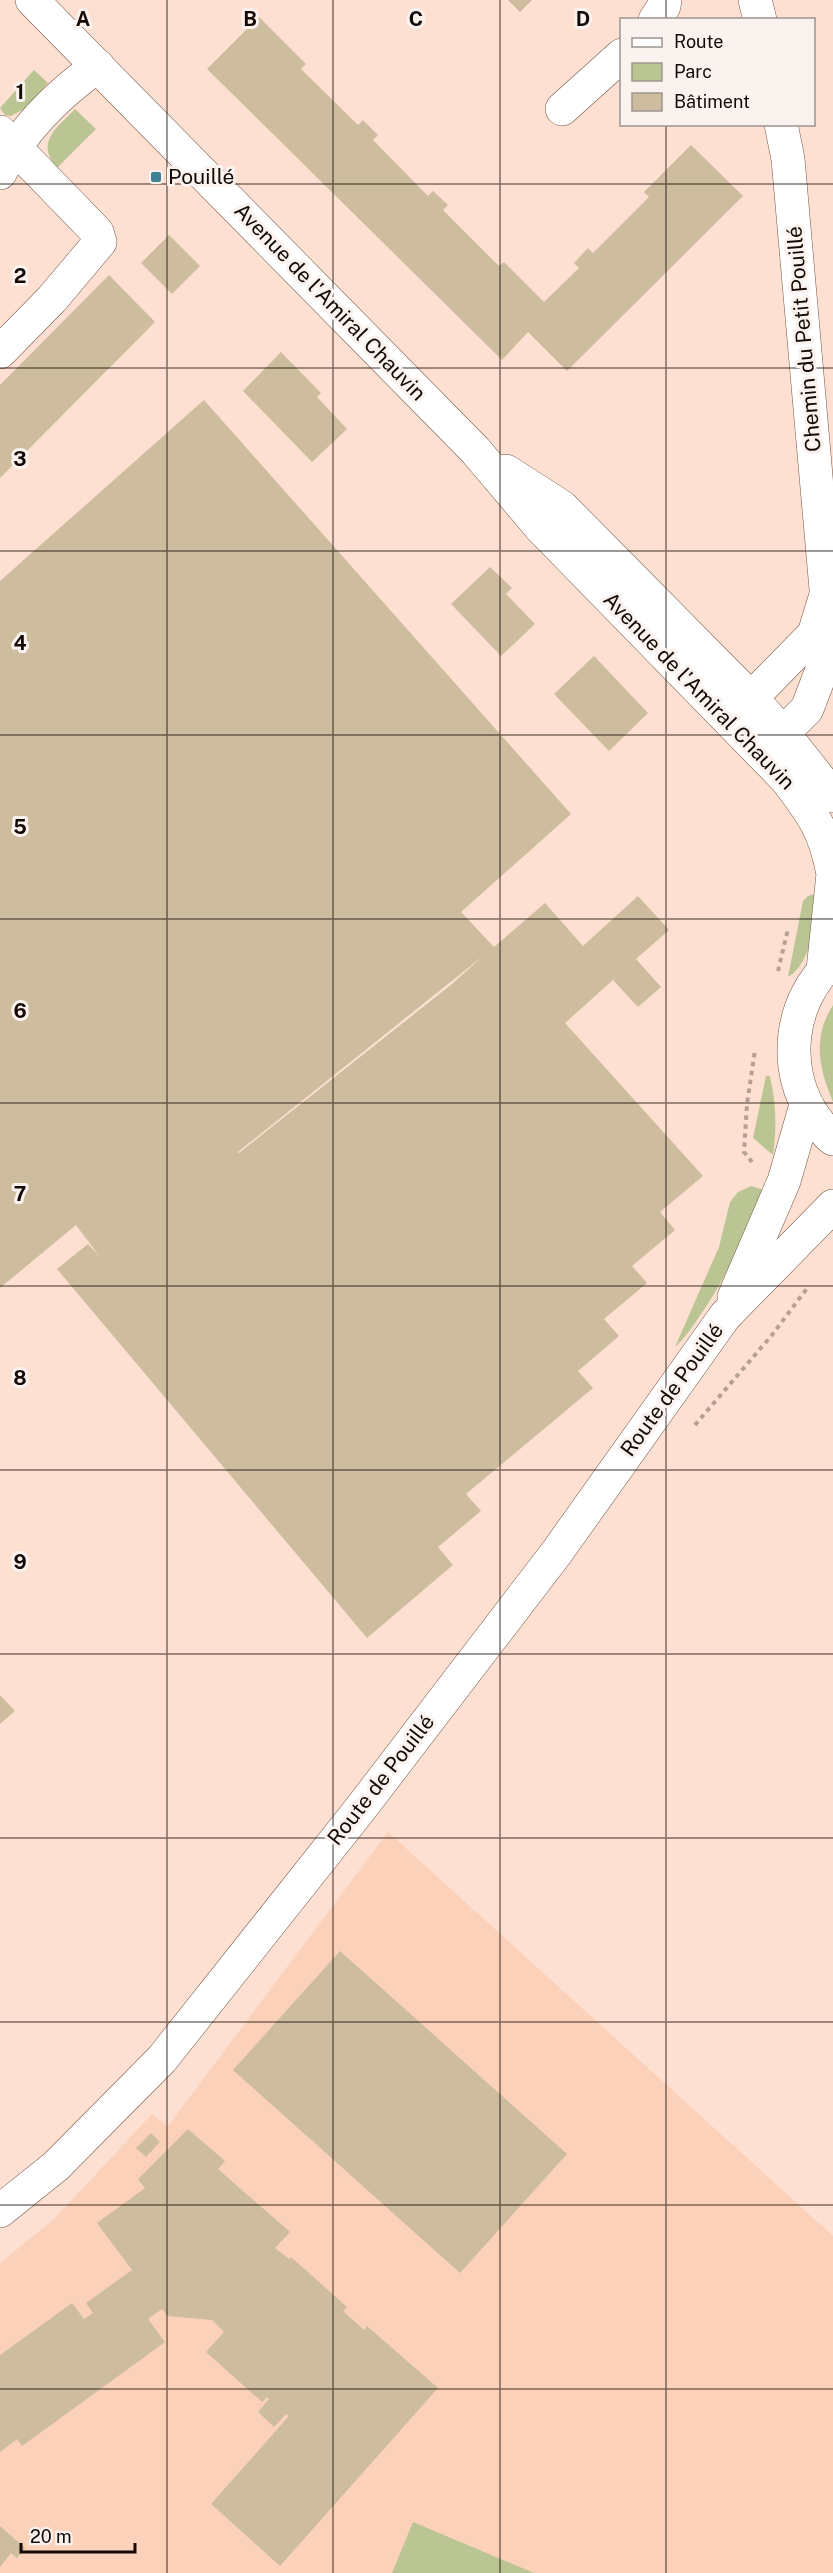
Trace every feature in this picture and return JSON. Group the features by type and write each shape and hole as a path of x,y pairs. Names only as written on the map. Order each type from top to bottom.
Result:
{"street":[{"name":"Avenue de l'Amiral Chauvin","path":"32,0 475,450 541,528 742,711 773,744 833,796"},
{"path":"656,18 664,6 664,0"},
{"path":"755,0 760,18"},
{"path":"562,109 620,56"},
{"path":"0,352 52,299 100,242 97,232 5,150 71,85 98,66"},
{"name":"Chemin du Petit Pouillé","path":"773,744 807,709 831,646 788,159 782,126"},
{"name":"Chemin du Petit Pouillé","path":"742,711 814,634 827,591"},
{"name":"Avenue de l'Amiral Chauvin","path":"773,744 786,779 815,817 830,861 833,874 828,966"},
{"path":"828,966 803,1000 794,1035 795,1071 806,1105 833,1139"},
{"name":"Route de Pouillé","path":"725,1316 784,1181 806,1105"},
{"name":"Route de Pouillé","path":"0,2211 56,2166 162,2059 361,1808 557,1552 725,1316 833,1206"}],"path":[{"path":"690,1432 772,1335 812,1281"}],"shaded area":[{"path":"388,1832 833,2236 833,2573 0,2573 0,2263 53,2220 152,2114 168,2126"}],"green space":[{"path":"34,70 48,83 24,109 11,116 5,115 0,108"},
{"path":"75,109 96,129 57,168 48,151 48,143 55,130"},
{"path":"821,892 808,951 796,971 788,977 803,901 808,896"},
{"path":"833,1005 833,1102 821,1066 820,1041 826,1017"},
{"path":"766,1076 770,1076 775,1105 773,1155 753,1138"},
{"path":"751,1186 764,1190 743,1238 711,1299 689,1332 675,1347 719,1247 730,1202 738,1192"},
{"path":"413,2522 534,2573 392,2573"}],"building":[{"path":"508,0 532,0 520,12"},
{"path":"259,17 306,64 301,69 358,125 363,120 378,135 373,140 428,196 433,191 448,205 443,210 499,266 504,262 544,302 579,268 574,263 588,248 593,253 649,197 644,192 691,145 743,196 567,371 528,332 502,360 207,69"},
{"path":"169,235 200,266 172,294 141,263"},
{"path":"109,275 155,322 0,478 0,385"},
{"path":"281,352 321,393 317,397 347,429 312,462 243,391"},
{"path":"204,400 571,814 461,912 494,947 545,903 583,946 638,896 669,930 636,959 661,987 638,1007 613,980 565,1023 703,1176 660,1212 675,1230 632,1266 647,1283 604,1319 619,1336 578,1371 593,1388 466,1494 481,1511 438,1547 453,1565 367,1638 57,1269 88,1244 100,1257 76,1225 0,1288 0,581","holes":["483,956 452,984 239,1153 238,1152"]},
{"path":"490,567 512,588 506,594 535,624 501,656 451,604"},
{"path":"594,656 648,713 609,751 554,694"},
{"path":"0,1695 15,1711 0,1724"},
{"path":"340,1951 567,2154 460,2273 233,2070"},
{"path":"188,2129 225,2161 218,2169 290,2232 275,2248 289,2259 291,2257 347,2307 343,2311 364,2330 367,2326 438,2388 280,2566 211,2504 289,2416 286,2414 274,2427 258,2412 269,2399 267,2397 262,2402 206,2352 224,2332 212,2320 167,2316 162,2309 148,2319 165,2342 22,2446 17,2439 0,2452 0,2355 72,2303 84,2319 93,2313 86,2303 132,2270 97,2223 145,2188 138,2179"},
{"path":"151,2133 160,2142 146,2157 136,2148"},
{"path":"0,2526 25,2548 17,2558 11,2553 0,2567"}],"place":[{"name":"Pouillé","path":"156,177"}]}
